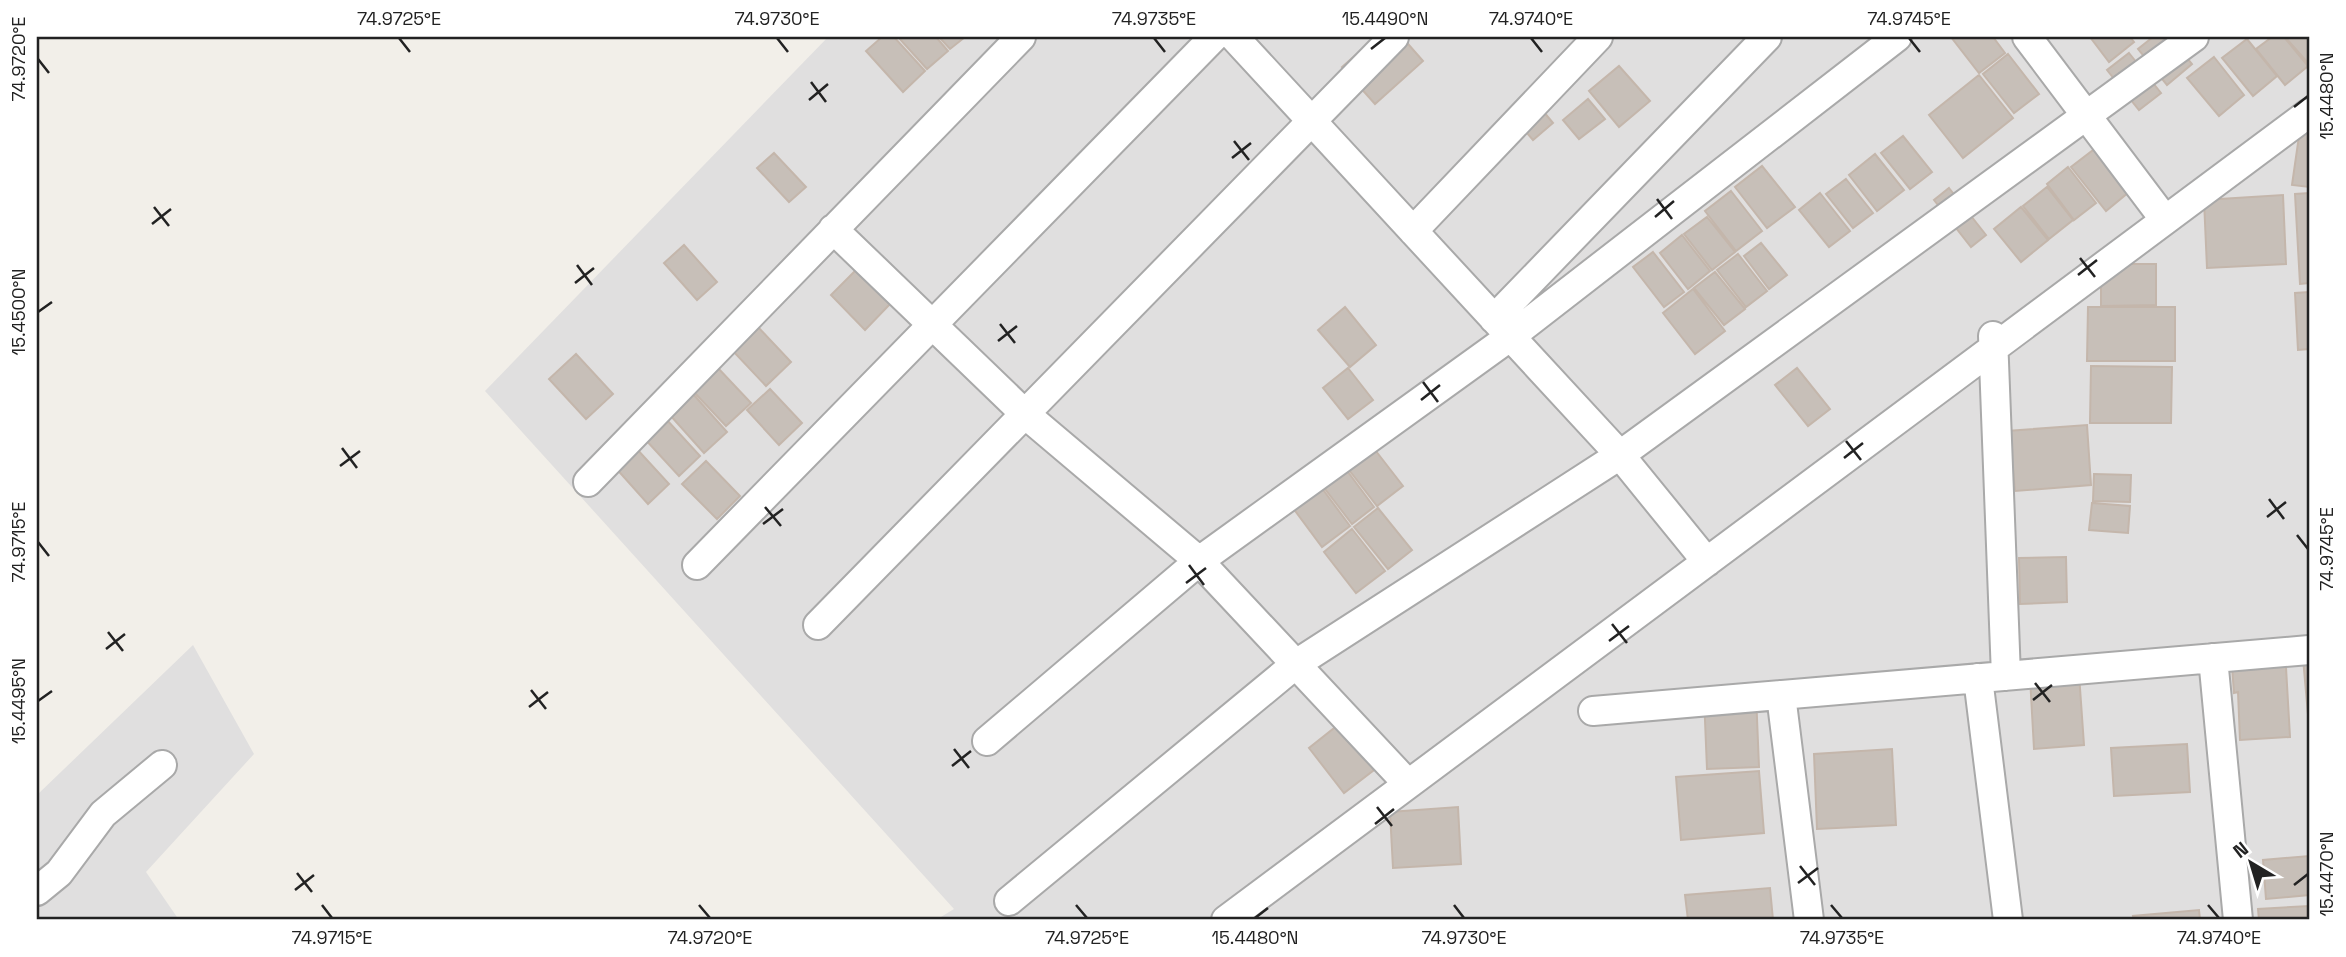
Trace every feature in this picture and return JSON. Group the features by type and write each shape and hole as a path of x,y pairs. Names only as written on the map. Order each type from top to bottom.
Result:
{"street":[{"path":"588,482 1021,37"},
{"path":"697,565 1214,37"},
{"path":"1234,37 1620,455 1707,562"},
{"path":"818,625 1394,37"},
{"path":"1413,231 1598,37"},
{"path":"1502,327 1767,37"},
{"path":"987,741 1199,561 1502,327 1897,37"},
{"path":"2026,37 2165,220"},
{"path":"1009,901 1296,664 1620,455 2194,37"},
{"path":"1226,920 1707,562 1993,342 2165,220 2309,113"},
{"path":"833,229 1025,414 1199,561 1408,784"},
{"path":"1993,342 2006,676"},
{"path":"1593,711 2309,650"},
{"path":"2213,658 2238,920"},
{"path":"1978,678 2008,920"},
{"path":"1781,695 1809,920"},
{"path":"37,891 60,873 103,814 162,765"}],"shaded area":[{"path":"828,37 2309,37 2309,920 936,920 954,909 485,391"},
{"path":"193,645 254,754 146,872 179,920 37,920 37,795"}],"building":[{"path":"882,37 894,37 925,71 903,92 866,51"},
{"path":"898,37 936,37 948,51 927,69"},
{"path":"939,37 965,37 950,49"},
{"path":"1376,37 1402,37 1423,61 1375,104 1342,67"},
{"path":"1951,37 1993,37 2005,53 1979,73"},
{"path":"2090,37 2130,37 2134,42 2109,62"},
{"path":"2153,37 2170,37 2192,64 2167,85 2138,49"},
{"path":"2272,37 2284,37 2308,66 2285,85 2256,49"},
{"path":"2285,37 2309,37 2308,63"},
{"path":"2247,39 2277,76 2253,96 2222,58"},
{"path":"2129,53 2161,93 2139,110 2107,70"},
{"path":"2008,54 2039,94 2014,113 1983,74"},
{"path":"2214,57 2244,95 2219,116 2187,78"},
{"path":"1619,66 1650,101 1619,127 1589,91"},
{"path":"1979,75 2013,118 1963,158 1929,115"},
{"path":"1528,93 1553,123 1533,140 1508,111"},
{"path":"1588,99 1605,119 1579,139 1563,120"},
{"path":"2301,122 2309,123 2309,187 2292,185"},
{"path":"1903,136 1932,172 1910,189 1881,153"},
{"path":"2101,144 2135,187 2106,211 2071,167"},
{"path":"774,153 806,187 789,202 757,168"},
{"path":"1875,154 1904,190 1877,211 1849,175"},
{"path":"1762,166 1795,207 1767,228 1735,187"},
{"path":"2068,167 2096,203 2074,220 2047,184"},
{"path":"1846,179 1873,213 1853,228 1826,194"},
{"path":"2047,187 2073,220 2049,239 2023,206"},
{"path":"1949,188 1986,235 1971,247 1934,200"},
{"path":"1731,191 1762,231 1736,251 1705,211"},
{"path":"1820,193 1850,231 1829,247 1799,210"},
{"path":"2309,193 2309,283 2300,284 2295,194"},
{"path":"2283,195 2286,264 2207,268 2204,200"},
{"path":"2021,207 2048,240 2021,262 1994,229"},
{"path":"1707,217 1735,252 1712,270 1684,234"},
{"path":"1682,235 1710,271 1688,289 1660,253"},
{"path":"1761,243 1787,275 1769,289 1744,256"},
{"path":"684,245 717,282 697,300 664,263"},
{"path":"1653,252 1684,292 1664,307 1633,267"},
{"path":"1738,254 1767,291 1746,307 1717,270"},
{"path":"2101,264 2156,264 2156,305 2101,306"},
{"path":"858,268 892,302 865,330 831,295"},
{"path":"1715,272 1745,309 1724,325 1694,288"},
{"path":"1693,289 1725,331 1695,354 1663,313"},
{"path":"2309,292 2309,349 2298,350 2295,293"},
{"path":"1345,307 1376,345 1350,367 1318,330"},
{"path":"2088,307 2175,307 2175,361 2087,361"},
{"path":"758,327 791,362 766,386 733,351"},
{"path":"576,354 613,394 586,419 549,379"},
{"path":"2091,366 2172,367 2171,423 2090,423"},
{"path":"717,367 751,403 726,426 693,391"},
{"path":"1348,368 1373,400 1348,419 1323,388"},
{"path":"1797,368 1830,409 1808,426 1775,385"},
{"path":"770,389 802,423 779,445 747,410"},
{"path":"693,394 727,432 704,453 670,415"},
{"path":"666,419 700,456 679,476 644,438"},
{"path":"2087,425 2091,485 2015,491 2007,431"},
{"path":"1372,446 1403,486 1377,506 1346,466"},
{"path":"635,447 669,484 648,504 614,466"},
{"path":"706,461 740,496 717,519 682,484"},
{"path":"1345,468 1374,507 1352,524 1322,485"},
{"path":"2094,474 2131,475 2130,502 2093,501"},
{"path":"1321,487 1350,526 1322,547 1293,508"},
{"path":"2092,503 2130,506 2128,533 2089,530"},
{"path":"1378,508 1412,550 1388,569 1354,527"},
{"path":"1352,529 1385,571 1356,593 1324,552"},
{"path":"2066,557 2067,602 2020,604 2019,558"},
{"path":"2285,650 2290,737 2240,740 2238,692 2234,693 2231,653"},
{"path":"2303,658 2309,658 2309,726"},
{"path":"2079,674 2084,745 2034,749 2030,677"},
{"path":"1756,694 1759,767 1707,769 1704,696"},
{"path":"1338,725 1374,770 1344,793 1309,748"},
{"path":"2187,744 2190,792 2114,796 2111,748"},
{"path":"1892,749 1896,825 1817,829 1814,754"},
{"path":"1759,771 1764,833 1681,840 1676,777"},
{"path":"1458,807 1461,864 1393,868 1390,812"},
{"path":"2309,856 2309,895 2266,899 2263,860"},
{"path":"1770,888 1773,920 1688,920 1685,895"},
{"path":"2309,906 2309,920 2259,920 2258,909"},
{"path":"2199,910 2200,920 2134,920 2133,916"}]}
